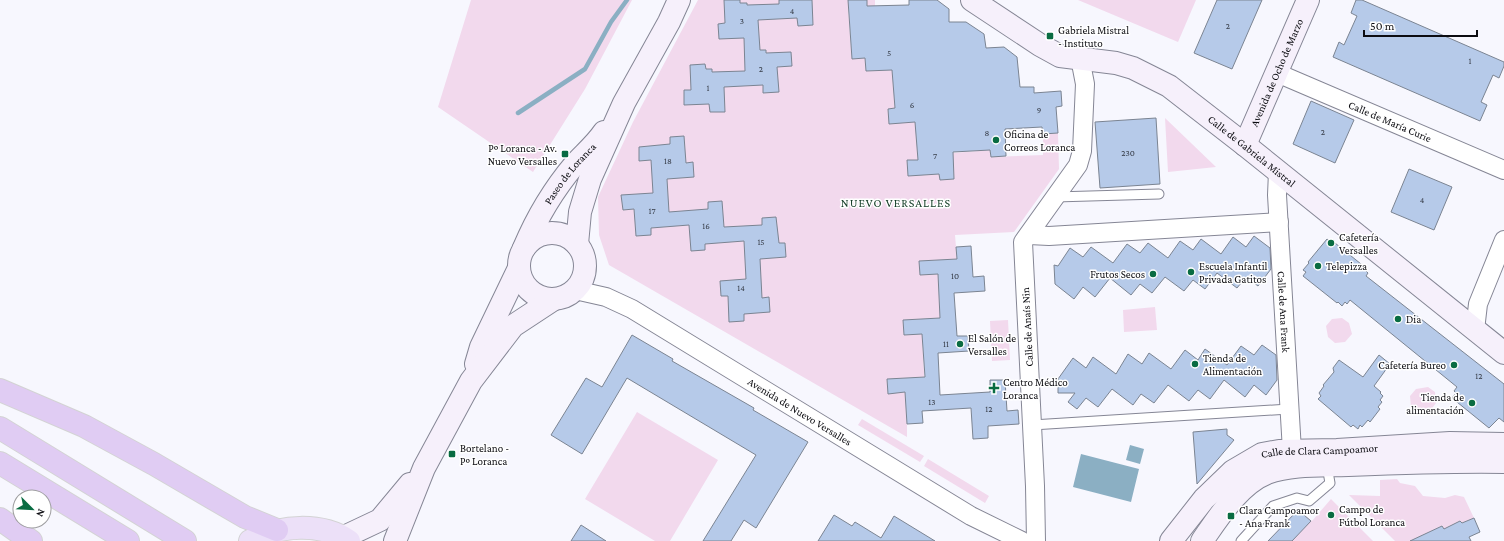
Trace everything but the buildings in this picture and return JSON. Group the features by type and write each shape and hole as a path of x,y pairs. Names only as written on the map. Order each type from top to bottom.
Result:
{"highway":[{"path":"0,390 84,426 245,516 277,530"},
{"path":"0,428 185,541"},
{"path":"0,463 128,541"},
{"path":"0,519 31,541"}],"main road":[{"path":"251,540 277,530 304,528 323,530 346,539"}],"street":[{"name":"Paseo de Loranca","path":"577,244 580,212 590,179 624,103 669,22 679,0"},
{"name":"Calle de Gabriela Mistral","path":"972,0 1049,51 1060,56 1116,63 1133,68 1169,86 1245,145 1504,353"},
{"name":"Avenida de Ocho de Marzo","path":"1245,145 1308,0"},
{"name":"Calle de Anaís Nin","path":"1036,541 1035,486 1023,242 1078,165 1082,151 1085,84 1080,58"},
{"name":"Calle de María Curie","path":"1277,73 1504,170"},
{"name":"Paseo de Loranca","path":"471,381 481,347 521,258 535,221 558,186 575,164 600,138 624,103"},
{"name":"Calle de Ana Frank","path":"1278,172 1279,222 1292,451"},
{"path":"1029,235 1050,236 1279,222"},
{"path":"549,232 560,233 577,244 583,254 585,262 584,274 580,284 575,290 565,296 554,299 542,298 532,292 524,284 521,258 531,240 549,232"},
{"path":"1475,330 1478,304 1504,240"},
{"name":"Avenida de Nuevo Versalles","path":"575,290 606,297 632,310 971,516 1022,541"},
{"name":"Paseo de Loranca","path":"394,541 424,468 471,381 513,326 554,299"},
{"name":"Calle de Clara Campoamor","path":"1171,541 1204,499 1233,471 1262,454 1292,451 1450,444 1504,444"},
{"name":"Calle de Clara Campoamor","path":"1202,541 1223,510 1245,487 1266,474 1289,468 1327,466 1444,461 1504,462"},
{"name":"Paseo de Loranca","path":"346,539 380,520 424,468"}],"lane":[{"path":"1055,197 1159,194"},
{"path":"1032,424 1290,409"},
{"path":"1241,541 1273,506 1297,498 1309,501 1330,484 1327,466"}],"shaded area":[{"path":"471,0 632,0 585,89 533,172 438,107"},
{"path":"698,0 875,0 875,6 848,8 852,59 865,58 866,71 892,70 895,108 888,109 889,123 916,122 918,160 907,161 908,176 939,174 940,180 954,179 953,153 990,150 991,157 1043,155 1043,134 1058,133 1059,169 1014,232 955,235 957,259 919,261 920,275 938,274 940,318 903,320 904,335 922,334 924,372 924,377 887,379 888,393 905,392 907,437 609,265 599,235 598,197 633,122"},
{"path":"1078,0 1196,0 1178,42"},
{"path":"1165,118 1216,167 1168,172"},
{"path":"1155,307 1157,330 1124,332 1123,310"},
{"path":"1342,318 1349,323 1352,334 1345,342 1335,343 1328,337 1326,326 1332,319"},
{"path":"1008,320 1010,360 992,361 990,321"},
{"path":"1428,387 1435,392 1436,403 1430,411 1419,413 1411,407 1410,396 1416,389"},
{"path":"637,412 718,460 670,541 655,541 585,499"},
{"path":"862,419 924,456 920,462 858,425"},
{"path":"928,459 989,496 985,503 924,466"},
{"path":"1397,479 1400,483 1415,486 1423,496 1445,498 1455,495 1464,497 1474,518 1462,523 1460,521 1445,532 1442,526 1427,533 1431,541 1395,541 1349,495 1380,496 1380,480"},
{"name":"Campo de Fútbol Loranca","path":"1331,499 1373,541 1268,541 1298,510 1312,521"}],"water":[{"path":"1130,445 1144,449 1140,464 1126,460"},
{"path":"1081,454 1139,469 1131,502 1073,487"}],"waterway":[{"path":"518,113 585,69 611,22 627,0"}],"place":[{"name":"Gabriela Mistral - Instituto","path":"1050,36"},
{"name":"Oficina de Correos Loranca","path":"996,140"},
{"name":"Pº Loranca - Av. Nuevo Versalles","path":"565,154"},
{"name":"Cafetería Versalles","path":"1331,243"},
{"name":"Telepizza","path":"1318,266"},
{"name":"Escuela Infantil Privada Gatitos","path":"1191,272"},
{"name":"Frutos Secos","path":"1153,274"},
{"name":"Dia","path":"1398,319"},
{"name":"El Salón de Versalles","path":"960,344"},
{"name":"Tienda de Alimentación","path":"1195,364"},
{"name":"Cafetería Bureo","path":"1454,365"},
{"name":"Centro Médico Loranca","path":"994,388"},
{"name":"Tienda de alimentación","path":"1472,403"},
{"name":"Bortelano - Pº Loranca","path":"452,454"},
{"name":"Campo de Fútbol Loranca","path":"1331,515"},
{"name":"Clara Campoamor - Ana Frank","path":"1231,516"}],"district":[{"name":"NUEVO VERSALLES","path":"896,203"}]}
